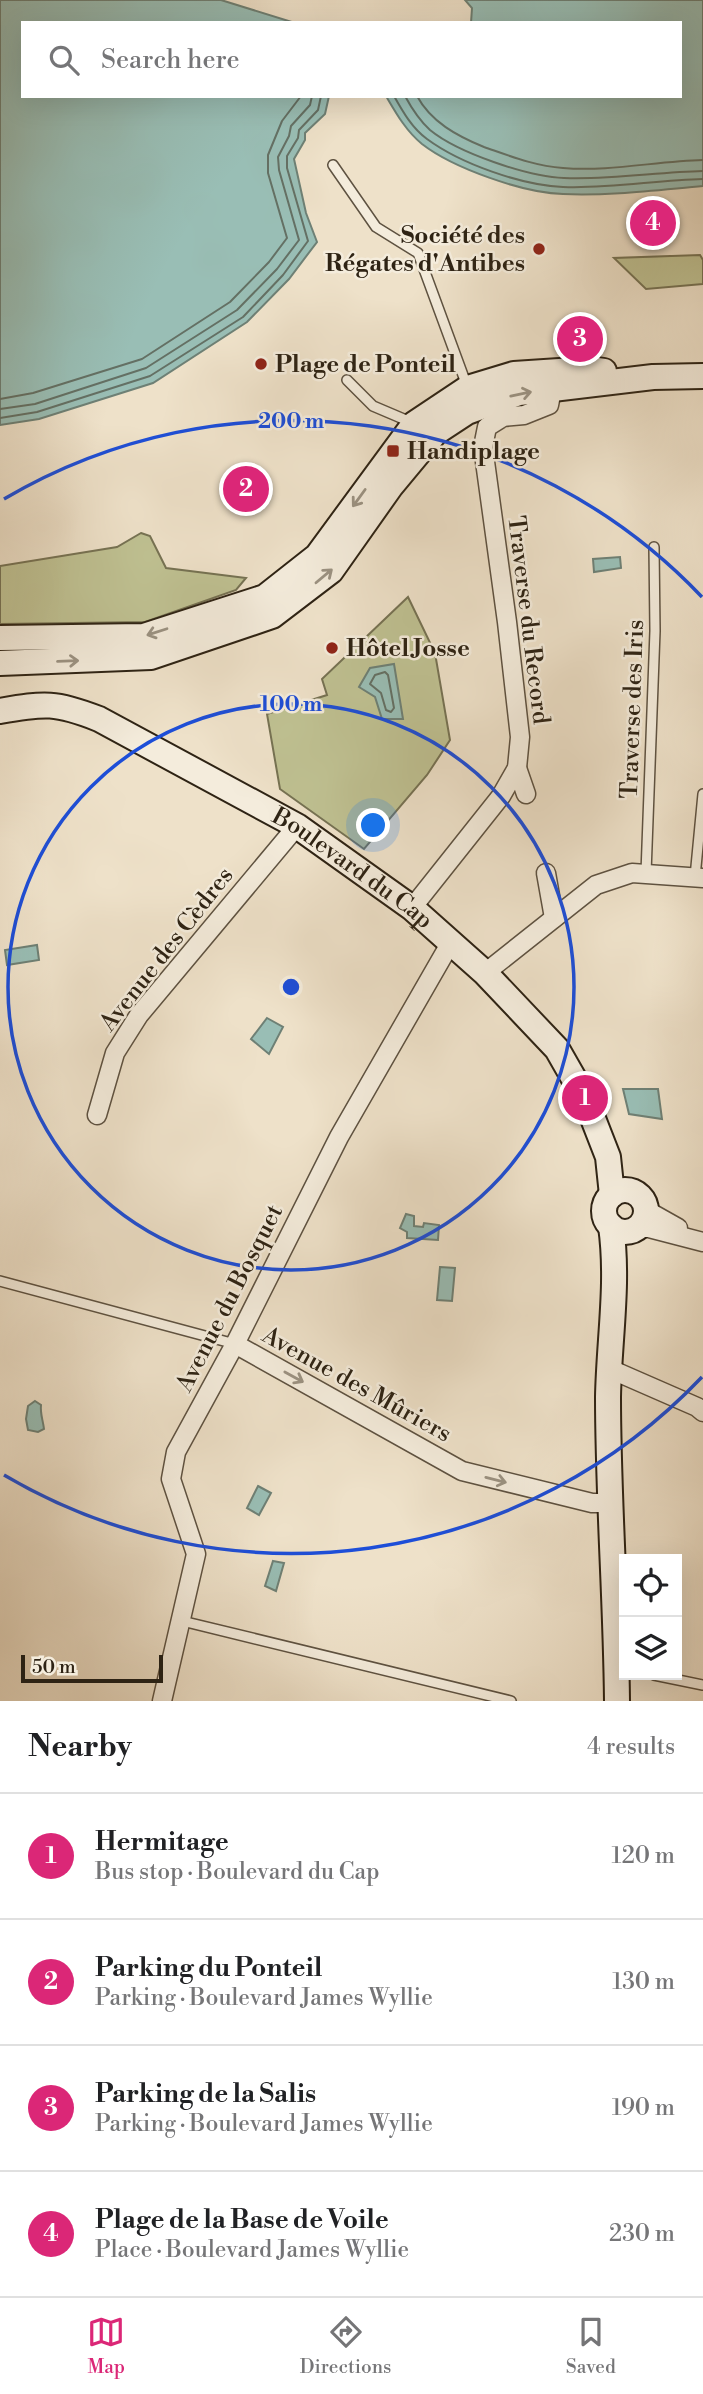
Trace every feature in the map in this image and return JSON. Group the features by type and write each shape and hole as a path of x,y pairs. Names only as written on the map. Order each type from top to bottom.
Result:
{"street":[{"path":"0,638 144,636 200,630 272,616 294,587 331,571 414,424 476,397 514,374 590,369 653,377"},
{"path":"385,477 476,397 653,377 703,376"},
{"name":"Traverse du Record","path":"412,908 501,796 517,768 520,737 482,447 487,428 503,417 524,415 549,405 552,390"},
{"path":"0,663 151,657 200,630"},
{"name":"Boulevard du Cap","path":"0,711 39,704 74,709 99,719 297,826 412,908 485,973 557,1049 585,1098 628,1214 703,1241"},
{"path":"517,768 526,794"},
{"name":"Avenue des Cèdres","path":"97,1115 115,1053 139,1015 297,826"},
{"path":"546,873 554,918"},
{"path":"485,973 596,885 632,873 699,877"},
{"name":"Avenue du Bosquet","path":"162,1701 196,1554 171,1479 176,1452 235,1344 340,1137 451,942"},
{"path":"619,1640 609,1503 610,1369 615,1273 628,1214"},
{"name":"Avenue des Mûriers","path":"235,1344 462,1471 592,1503 609,1503"},
{"path":"610,1369 703,1412"},
{"path":"617,1701 619,1680"}],"lane":[{"path":"333,165 376,227 418,253 476,397"},
{"path":"347,380 373,406 414,424"},
{"name":"Traverse des Iris","path":"646,873 655,631 654,547"},
{"path":"699,877 703,794"},
{"name":"Avenue des Mûriers","path":"0,1281 235,1344"},
{"path":"181,1621 512,1701"},
{"path":"678,1680 703,1685"}],"green space":[{"path":"700,255 703,260 703,284 646,289 614,258"},
{"path":"141,533 150,536 166,568 246,578 236,590 145,622 0,624 0,566 117,547"},
{"path":"408,597 435,653 450,740 427,775 364,849 280,789 267,714 327,695 322,679"}],"water":[{"path":"0,0 221,0 289,21 21,21 21,98 329,98 325,114 305,133 305,140 294,159 306,213 317,242 289,279 247,322 153,383 39,419 0,425"},
{"path":"465,0 703,0 703,186 598,194 547,193 489,178 451,162 422,144 406,128 387,98 682,98 682,21 471,21 472,8"},
{"path":"620,557 621,568 594,572 593,559"},
{"path":"394,664 403,719 382,719 375,697 359,687 370,668"},
{"path":"37,945 39,960 7,965 5,950"},
{"path":"267,1018 283,1027 269,1054 251,1039"},
{"path":"623,1089 658,1089 662,1119 629,1114"},
{"path":"406,1214 414,1216 414,1226 423,1227 424,1223 439,1225 438,1240 407,1238 407,1232 400,1228"},
{"path":"440,1267 455,1268 452,1301 437,1300"},
{"path":"35,1401 41,1405 44,1429 38,1432 28,1430 26,1419 28,1406"},
{"path":"258,1486 271,1493 259,1515 247,1508"},
{"path":"273,1561 284,1563 276,1591 265,1586"}],"place":[{"name":"Plage de la Base de Voile","path":"653,223"},
{"name":"Société des Régates d'Antibes","path":"539,249"},
{"name":"Parking de la Salis","path":"580,339"},
{"name":"Plage de Ponteil","path":"261,364"},
{"name":"Handiplage","path":"393,451"},
{"name":"Parking du Ponteil","path":"246,489"},
{"name":"Hôtel Josse","path":"332,648"},
{"name":"Hermitage","path":"585,1098"}]}
